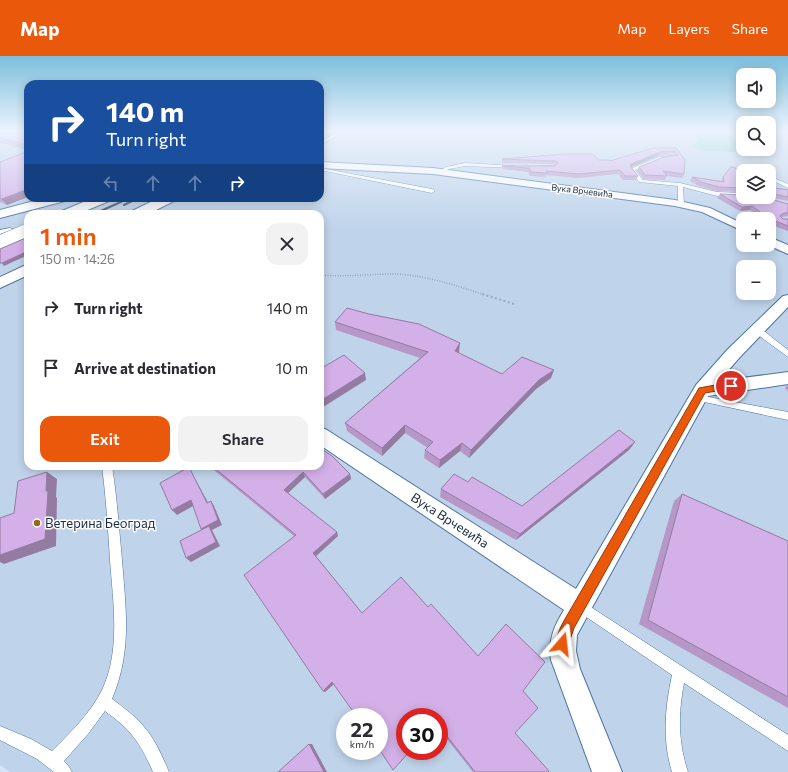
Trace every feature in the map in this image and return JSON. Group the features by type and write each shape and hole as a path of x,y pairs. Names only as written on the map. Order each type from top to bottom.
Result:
{"main road":[{"path":"64,207 84,202"},
{"path":"27,210 64,207 86,202"},
{"path":"145,210 161,202"},
{"path":"2,212 24,210"},
{"path":"7,242 24,235"},
{"path":"0,283 24,271"}],"street":[{"name":"Вука Врчевића","path":"324,166 397,168 441,172 681,204 706,210 736,225"},
{"path":"776,244 788,250"},
{"path":"607,772 566,669 562,644 565,632 700,394 734,353 788,300"},
{"path":"700,394 788,378"},
{"name":"Вука Врчевића","path":"324,438 580,606"}],"lane":[{"path":"647,163 632,169 641,181 680,185 712,193 736,195"},
{"path":"441,172 445,168 452,166 484,164 518,167"},
{"path":"324,170 432,191"},
{"path":"776,180 788,186"},
{"path":"680,185 681,204"},
{"path":"0,232 10,230 24,233"},
{"path":"757,330 788,354"},
{"path":"700,394 788,416"},
{"path":"54,760 86,724 103,700 112,679 119,653 121,632 113,516 107,470"},
{"path":"580,606 788,744"},
{"path":"679,672 672,707 672,743 680,772"},
{"path":"103,700 142,734 161,772"},
{"path":"0,733 41,751 54,760 64,772"}],"path":[{"path":"324,275 406,275 459,287 514,304"}],"shaded area":[{"path":"0,163 24,163 24,202 324,202 324,163 788,163 788,772 10,772 0,765"}],"building":[{"path":"0,163 24,163 24,191 2,199 0,198"},
{"path":"558,163 632,163 630,166 638,176 625,176 620,170 579,174 546,171 547,173 531,172 529,168 502,166 555,166"},
{"path":"648,163 685,163 684,174 663,171 667,176 645,175 639,167"},
{"path":"731,167 736,168 736,188 719,187 701,182 692,177 724,182 723,177"},
{"path":"776,188 788,190 788,197 776,194"},
{"path":"720,194 736,195 736,203"},
{"path":"776,200 788,204 788,213 784,213 780,216 783,219 788,219 788,226 776,221 776,212 760,212 752,206 742,207 737,204 776,204"},
{"path":"24,239 24,253 2,263 0,263 0,249"},
{"path":"347,308 419,324 460,343 455,351 502,374 522,357 554,370 539,380 471,450 462,443 440,460 425,450 433,442 405,425 382,448 345,423 428,352 335,322"},
{"path":"344,355 365,373 324,399 324,367"},
{"path":"619,430 635,442 520,534 441,489 454,474 468,482 472,477 522,506"},
{"path":"324,451 332,456 350,474 323,494 303,472 284,490 337,532 313,553 362,613 401,577 428,607 431,604 478,656 506,624 545,662 523,691 538,708 515,733 549,771 475,772 448,738 448,708 396,708 396,760 402,760 393,770 386,760 388,760 388,708 351,708 332,682 323,691 244,575 296,535 217,470 324,470"},
{"path":"184,470 190,470 207,503 211,501 218,520 201,529 191,500 172,510 160,483"},
{"path":"47,472 46,491 48,491 45,539 0,555 0,518 14,513 18,481"},
{"path":"682,494 788,541 788,697 648,620"},
{"path":"209,526 216,542 186,558 180,541"},
{"path":"309,744 324,772 278,772"}],"railway":[{"path":"103,210 121,202"},
{"path":"124,205 130,202"}],"place":[{"name":"Ветерина Београд","path":"37,523"}],"route":[{"path":"562,644 569,623 702,390 731,386"}]}
